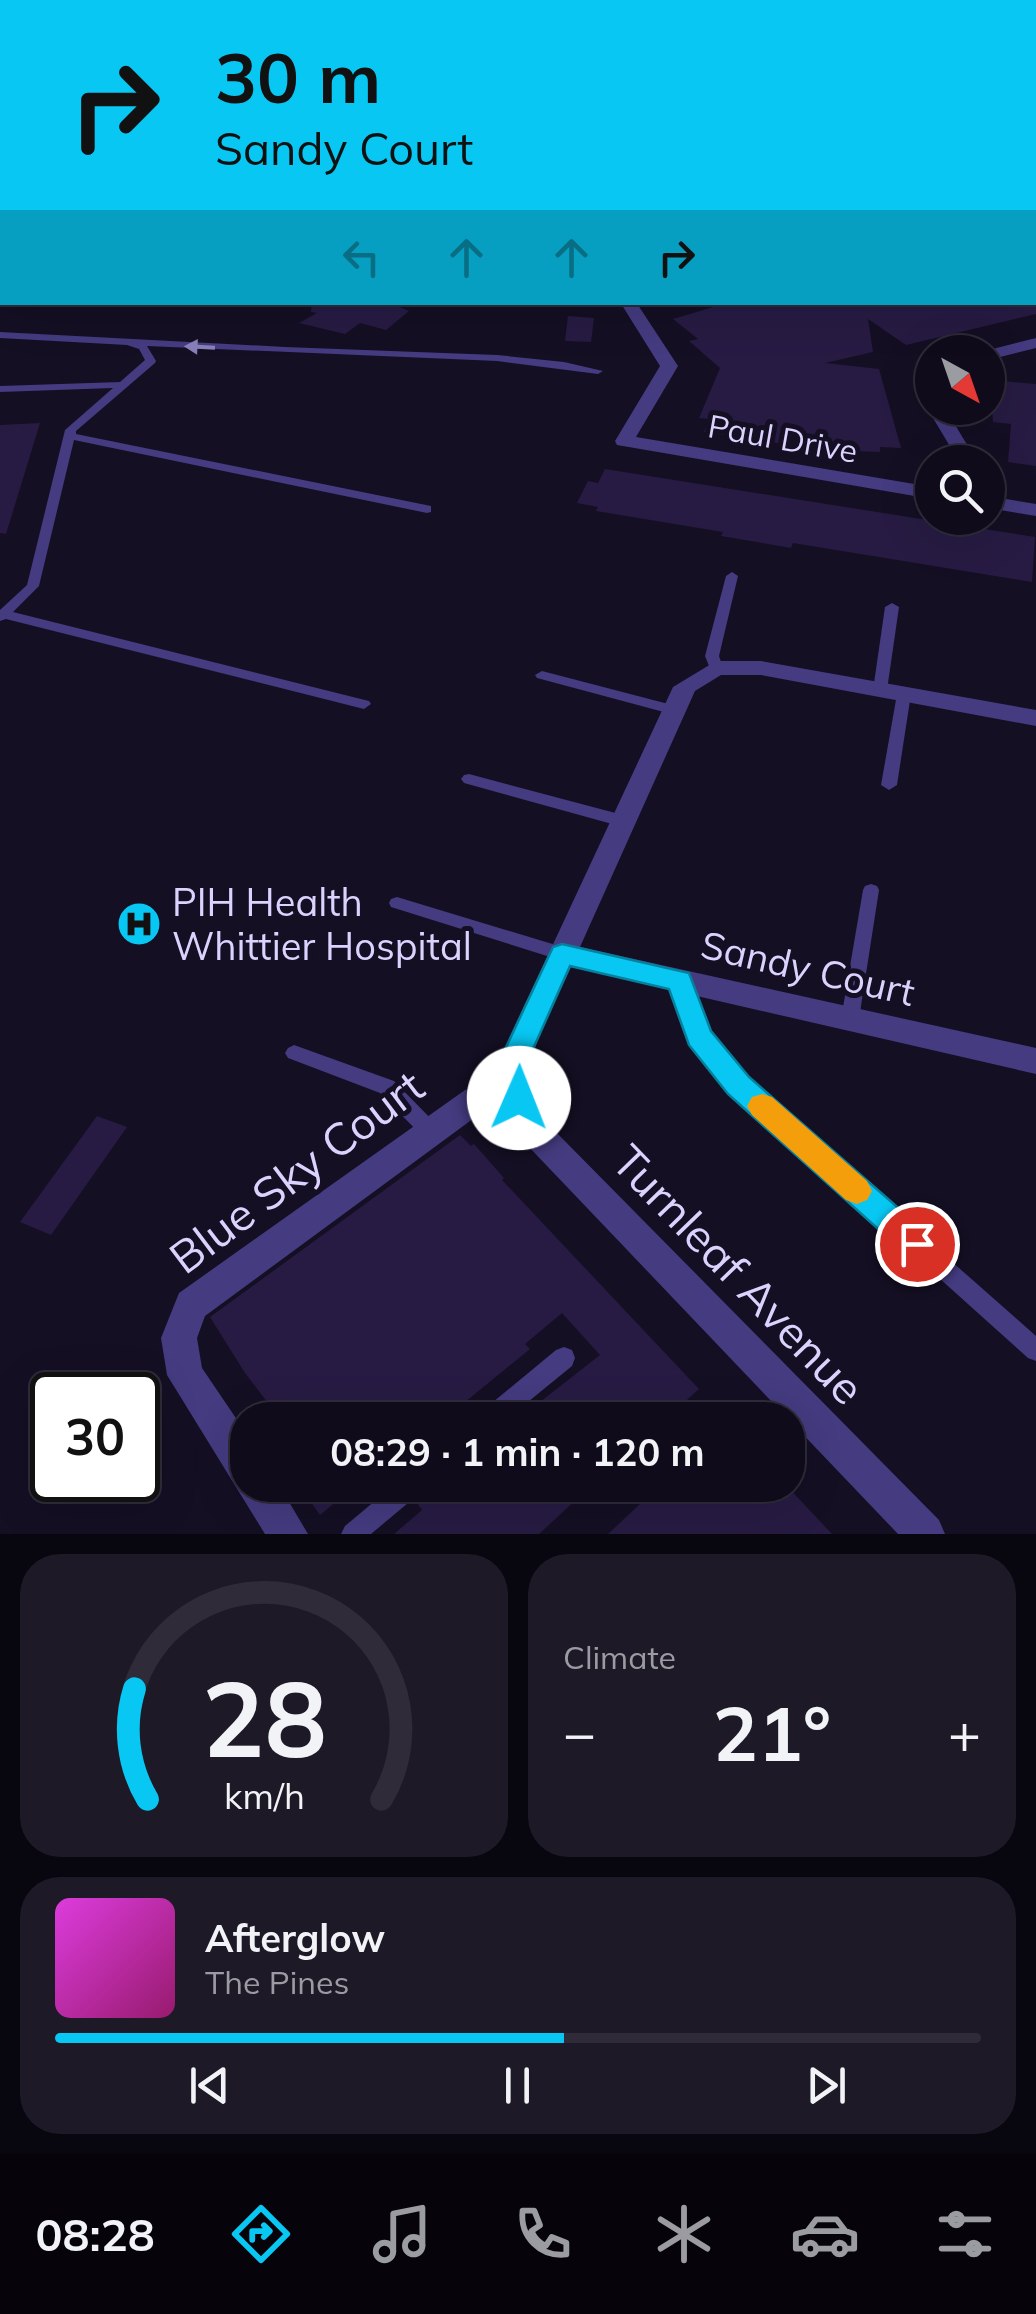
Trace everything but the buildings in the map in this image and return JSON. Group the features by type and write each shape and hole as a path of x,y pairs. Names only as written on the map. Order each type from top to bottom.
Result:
{"street":[{"name":"Paul Drive","path":"630,305 670,366 624,441 915,490"},
{"path":"1005,351 1036,343"},
{"path":"1005,505 1036,510"},
{"path":"716,668 761,668 1036,718"},
{"name":"Turnleaf Avenue","path":"716,668 685,687 674,710 515,1058 518,1089 539,1136 925,1534"},
{"name":"Sandy Court","path":"562,954 1036,1061"},
{"name":"Blue Sky Court","path":"230,1444 185,1375 179,1338 191,1305 476,1098 518,1089"},
{"path":"267,1502 288,1534"}],"lane":[{"path":"0,336 542,359 598,371"},
{"path":"1,615 33,586 71,430 151,361 143,347 122,340"},
{"path":"0,389 122,385"},
{"path":"70,436 427,509"},
{"path":"716,668 712,656 732,576"},
{"path":"888,785 892,607"},
{"path":"1,615 364,704"},
{"path":"542,675 674,710"},
{"path":"468,779 623,821"},
{"path":"850,1018 871,890"},
{"path":"397,903 562,954"},
{"path":"680,980 699,1037 738,1085 1036,1350"},
{"path":"294,1053 387,1087 431,1132"},
{"path":"511,1402 564,1358"},
{"path":"353,1534 392,1502"}],"slow traffic":[{"path":"762,1106 857,1191"}],"place":[{"name":"PIH Health Whittier Hospital","path":"139,924"}],"route":[{"path":"519,1098 515,1058 562,954 680,980 699,1037 738,1085 917,1244"}]}
